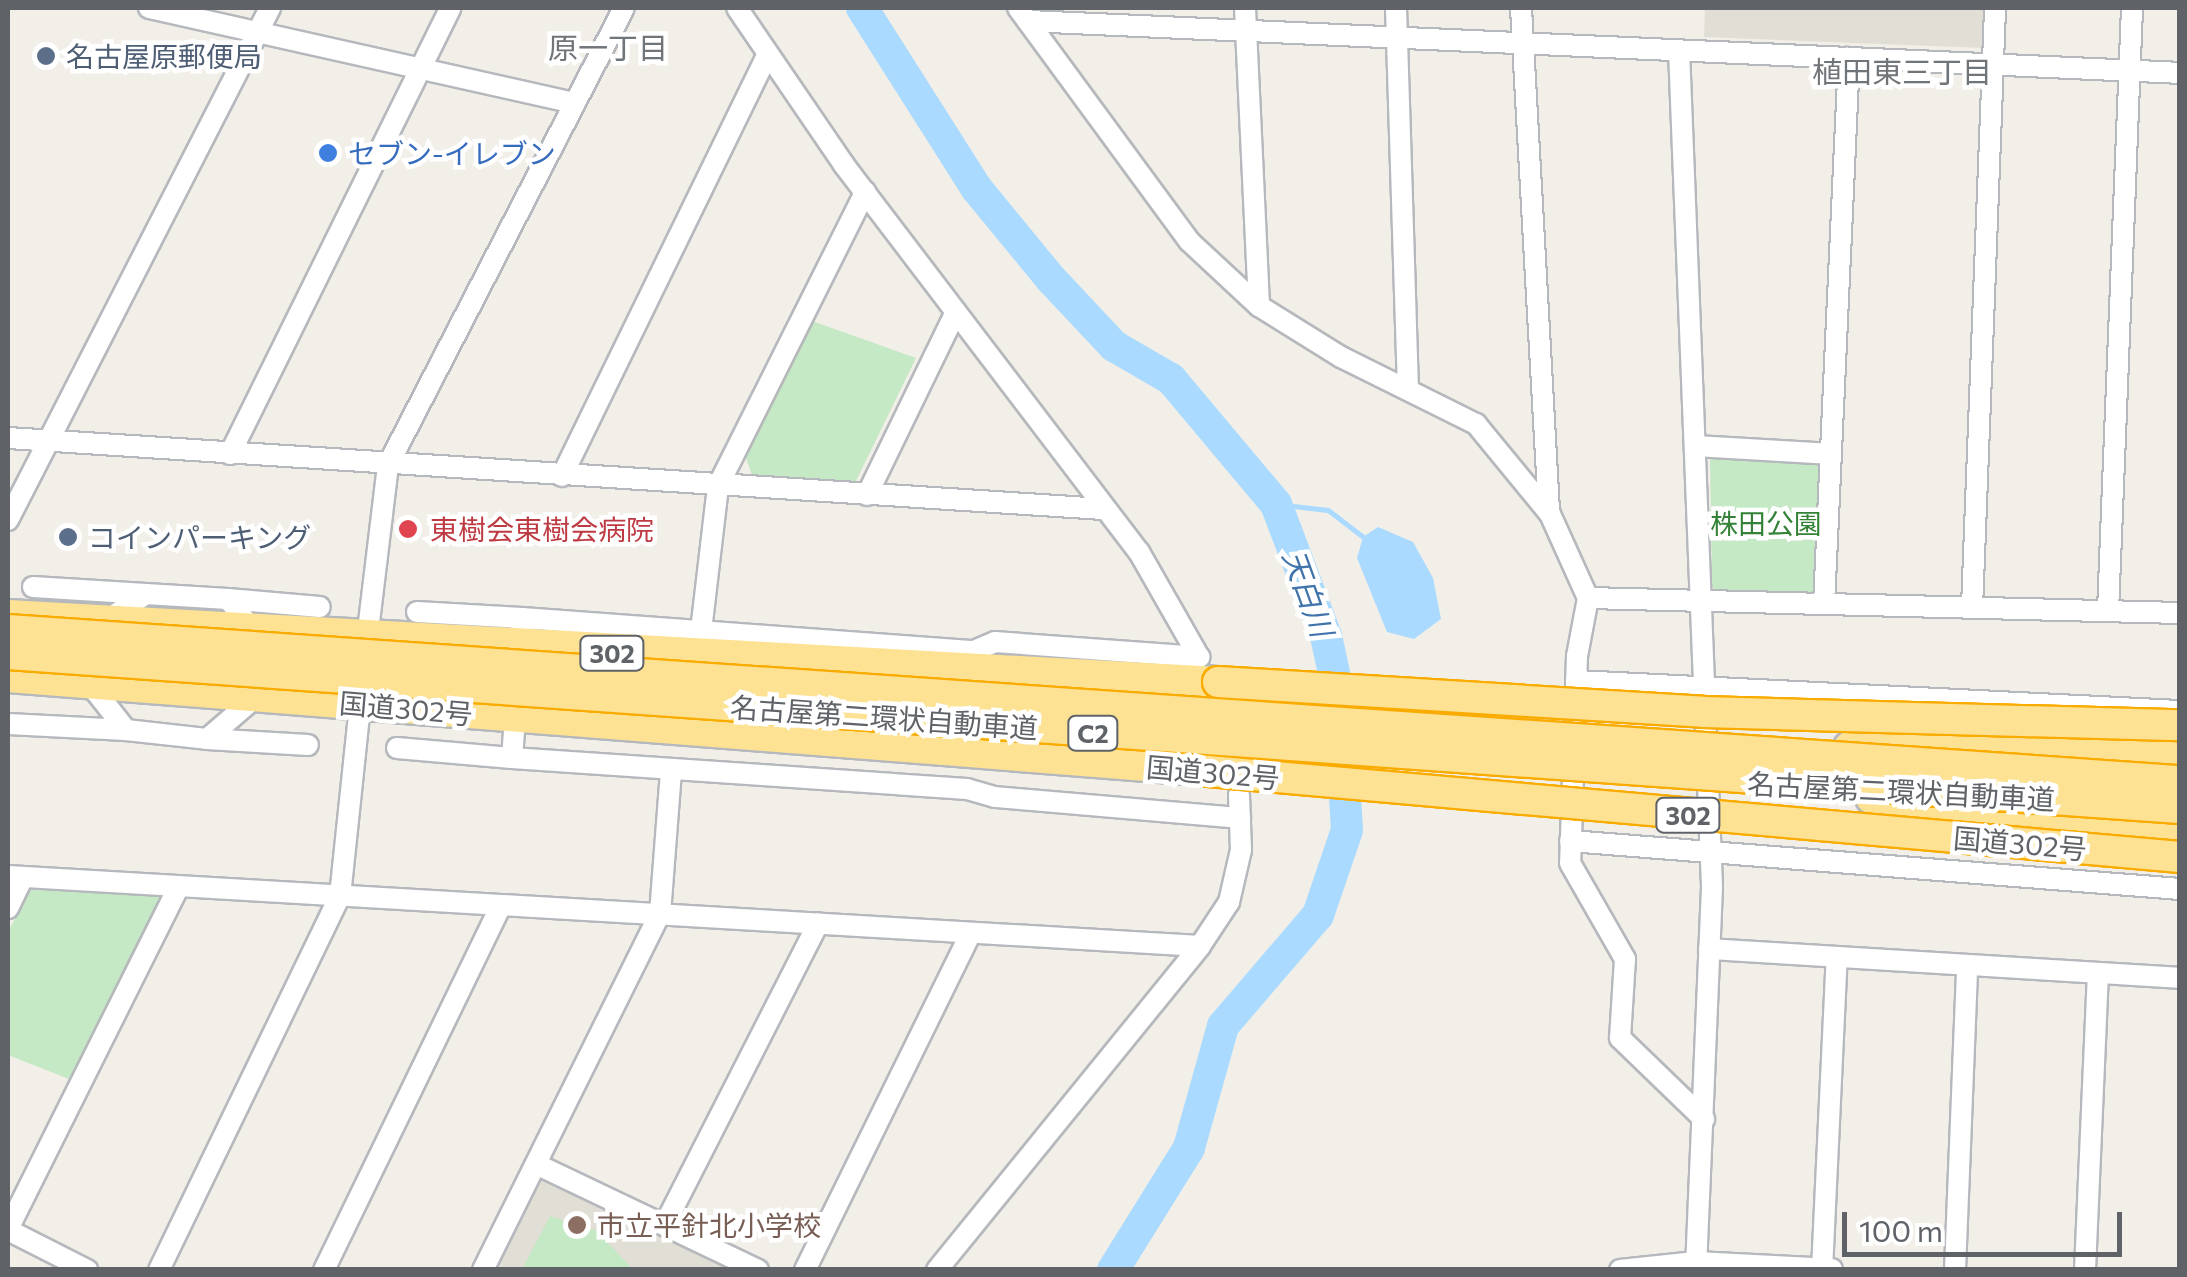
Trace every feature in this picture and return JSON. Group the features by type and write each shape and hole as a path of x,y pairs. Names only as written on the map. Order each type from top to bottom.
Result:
{"highway":[{"name":"302","path":"8,616 368,636 521,632 1703,712 2180,725"},
{"name":"名古屋第二環状自動車道","path":"8,630 2180,782"},
{"name":"名古屋第二環状自動車道","path":"8,654 1758,783 2178,832"},
{"name":"国道302号","path":"8,677 1197,770 2178,832"},
{"path":"1736,750 1914,745 2180,754"}],"street":[{"path":"149,8 574,103"},
{"path":"8,520 270,8"},
{"path":"230,454 450,8"},
{"path":"159,1270 340,896 388,465 624,8"},
{"path":"417,612 521,632 701,631 974,651 995,642 1199,657 1139,552 865,192 766,57 737,8"},
{"path":"1245,8 1259,306"},
{"path":"1396,8 1408,390"},
{"path":"1520,8 1519,43 1550,514"},
{"path":"1972,608 1995,8"},
{"path":"2108,612 2132,8"},
{"path":"1023,14 1148,17 1245,31 2180,73"},
{"path":"1023,14 1189,240 1259,306 1476,424 1550,514 1588,598 1576,681 1570,862 1624,959 1620,1038 1704,1119"},
{"path":"1680,50 1697,446 1700,685 1710,851 1710,949 1696,1266"},
{"path":"562,476 766,57"},
{"path":"1824,604 1849,58"},
{"path":"701,631 718,486 865,192"},
{"path":"867,495 956,312"},
{"path":"8,438 1104,508"},
{"path":"1697,446 1831,454"},
{"path":"33,588 320,606"},
{"path":"106,621 146,594"},
{"path":"1588,598 1698,604 2180,613"},
{"path":"228,600 252,629"},
{"path":"1576,681 2180,711"},
{"path":"89,683 126,730"},
{"path":"207,740 257,696"},
{"path":"512,758 514,718"},
{"path":"8,724 308,746"},
{"path":"397,748 967,789 995,797 1240,818"},
{"path":"483,1270 660,914 671,770"},
{"path":"938,1270 1200,946 1228,902 1240,850 1239,795"},
{"path":"1570,841 2180,890"},
{"path":"8,908 15,876 1200,946"},
{"path":"87,1270 8,1229 178,888"},
{"path":"324,1270 500,907"},
{"path":"666,1222 818,924"},
{"path":"804,1270 970,934"},
{"path":"1710,949 2180,978"},
{"path":"1822,1269 1836,957"},
{"path":"1954,1270 1966,965"},
{"path":"2085,1270 2098,973"},
{"path":"536,1164 666,1222 758,1270"},
{"path":"1620,1270 1696,1266 1834,1270"}],"shaded area":[{"path":"1705,8 1986,8 1984,48 1704,37"},
{"name":"市立平針北小学校","path":"546,1180 728,1269 494,1270 539,1181"}],"green space":[{"path":"812,321 916,358 854,485 753,478 746,458"},
{"name":"株田公園","path":"1710,455 1824,459 1818,596 1718,593 1712,586"},
{"path":"30,890 168,893 69,1079 8,1055 8,932"},
{"path":"550,1216 595,1230 633,1269 522,1269"}],"water":[{"path":"1378,527 1413,542 1433,578 1441,619 1414,639 1387,632 1357,558 1363,537"}],"waterway":[{"name":"天白川","path":"862,8 977,189 1051,279 1114,346 1171,379 1276,504 1326,636 1339,696 1347,830 1318,915 1223,1026 1189,1148 1113,1270"},
{"path":"1276,504 1328,510 1363,537"}],"place":[{"name":"名古屋原郵便局","path":"46,56"},
{"name":"セブン-イレブン","path":"328,153"},
{"name":"東樹会東樹会病院","path":"408,529"},
{"name":"コインパーキング","path":"68,537"},
{"name":"市立平針北小学校","path":"577,1225"}],"district":[{"name":"原一丁目","path":"608,47"},
{"name":"植田東三丁目","path":"1902,71"}]}
